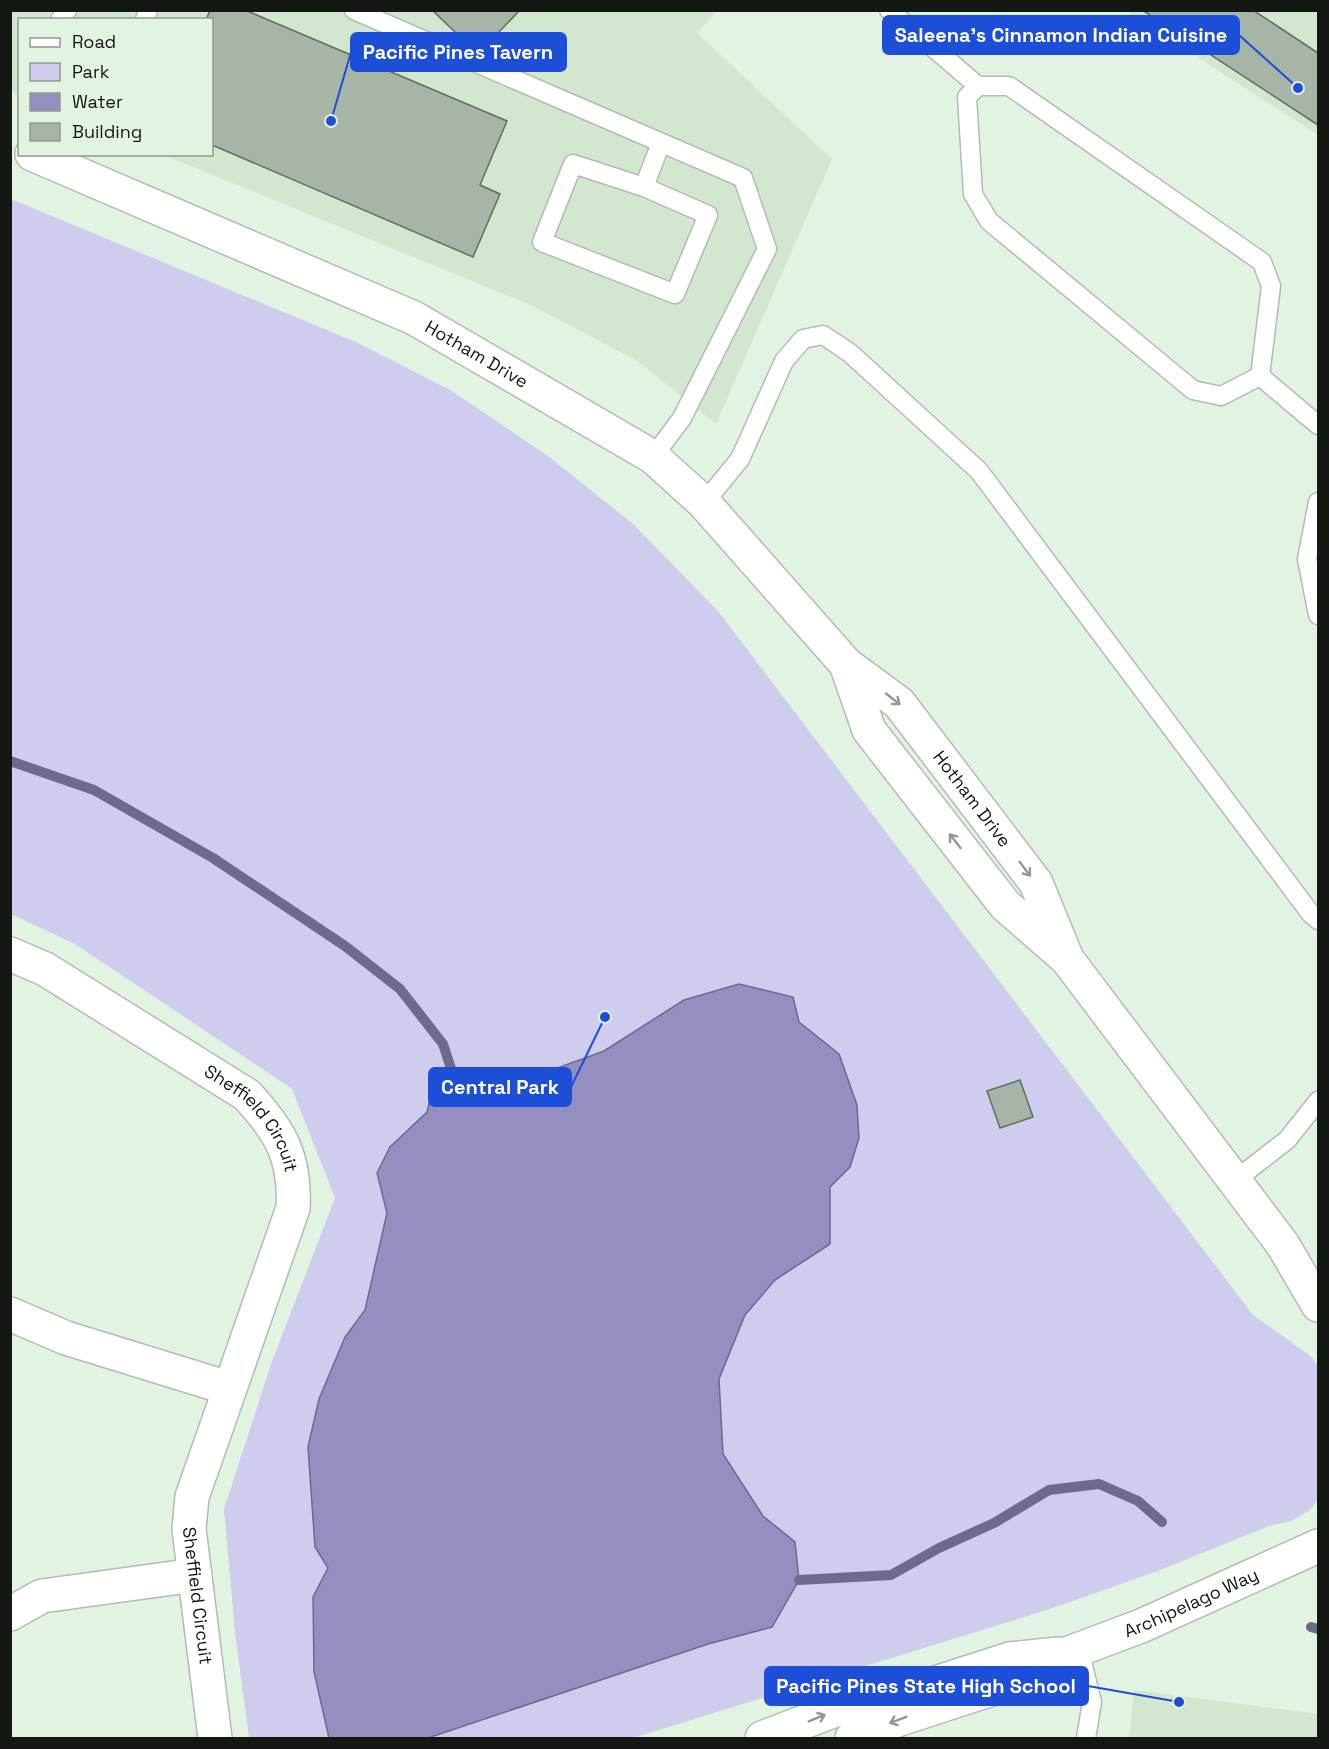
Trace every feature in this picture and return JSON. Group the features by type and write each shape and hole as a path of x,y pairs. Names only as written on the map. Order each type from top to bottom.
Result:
{"street":[{"name":"Hotham Drive","path":"37,156 414,318 653,457 704,503 846,664 869,730 1005,905 1067,958 1283,1245 1318,1305"},
{"name":"Sheffield Circuit","path":"10,954 45,969 247,1095 270,1120 287,1150 294,1182 293,1208 228,1388 192,1497 189,1529 215,1738"},
{"name":"Hotham Drive","path":"1283,1245 1318,1277"},
{"path":"10,1314 66,1338 228,1388"},
{"name":"Archipelago Way","path":"852,1738 900,1719 1026,1678 1074,1651 1141,1626 1316,1545"},
{"path":"10,1614 42,1596 195,1575"},
{"name":"Archipelago Way","path":"762,1738 838,1709 892,1697 1010,1659 1074,1651"}],"lane":[{"path":"354,10 743,178 767,249 682,418 653,457"},
{"path":"889,10 978,86 1010,86 1262,262 1271,286 1260,376"},
{"path":"978,86 967,97 973,194 989,221 1193,390 1221,396 1260,376"},
{"path":"644,187 661,143"},
{"path":"573,164 644,187 708,215 675,294 542,242 573,164"},
{"path":"704,503 740,459 783,361 803,339 823,335 850,353 979,471 1318,920"},
{"path":"1260,376 1318,425"},
{"path":"1318,502 1307,559 1318,615"},
{"path":"1234,1181 1287,1140 1318,1101"},
{"path":"1074,1651 1092,1702 1086,1738"}],"shaded area":[{"path":"10,11 717,11 697,33 832,159 716,424 639,362 531,305 166,156 213,156 213,18 18,18 18,96 11,92"},
{"path":"1125,11 1318,11 1318,135 1131,14"},
{"path":"1134,1690 1318,1714 1318,1738 1129,1738"}],"green space":[{"path":"11,199 358,343 452,391 548,456 633,524 718,611 1253,1315 1308,1354 1318,1365 1318,1500 1310,1510 1291,1521 1269,1526 1155,1572 1050,1609 633,1738 249,1738 235,1632 224,1509 271,1364 335,1198 292,1089 75,944 11,914"}],"water":[{"path":"739,984 793,997 799,1022 839,1054 857,1105 859,1138 850,1167 830,1187 830,1244 775,1280 745,1315 719,1379 723,1454 763,1516 795,1542 799,1580 772,1627 708,1644 428,1738 329,1738 314,1672 313,1597 328,1568 315,1547 308,1447 319,1399 345,1337 365,1310 387,1213 377,1173 390,1147 427,1112 431,1096 459,1093 483,1070 511,1085 604,1051 684,1000"}],"building":[{"path":"210,10 245,10 507,121 480,185 500,194 473,257 213,145 213,18 207,18"},
{"path":"432,10 520,10 478,54"},
{"path":"1142,10 1253,10 1318,53 1318,125"},
{"path":"1020,1080 1033,1117 1000,1128 987,1091"}],"waterway":[{"path":"10,761 94,790 213,858 345,946 400,989 443,1044 459,1093"},
{"path":"799,1580 891,1575 939,1548 994,1523 1049,1490 1099,1484 1138,1501 1162,1522"},
{"path":"1311,1627 1318,1629"}],"place":[{"name":"Saleena's Cinnamon Indian Cuisine","path":"1298,88"},
{"name":"Pacific Pines Tavern","path":"331,121"},
{"name":"Central Park","path":"605,1017"},
{"name":"Pacific Pines State High School","path":"1179,1702"}]}
